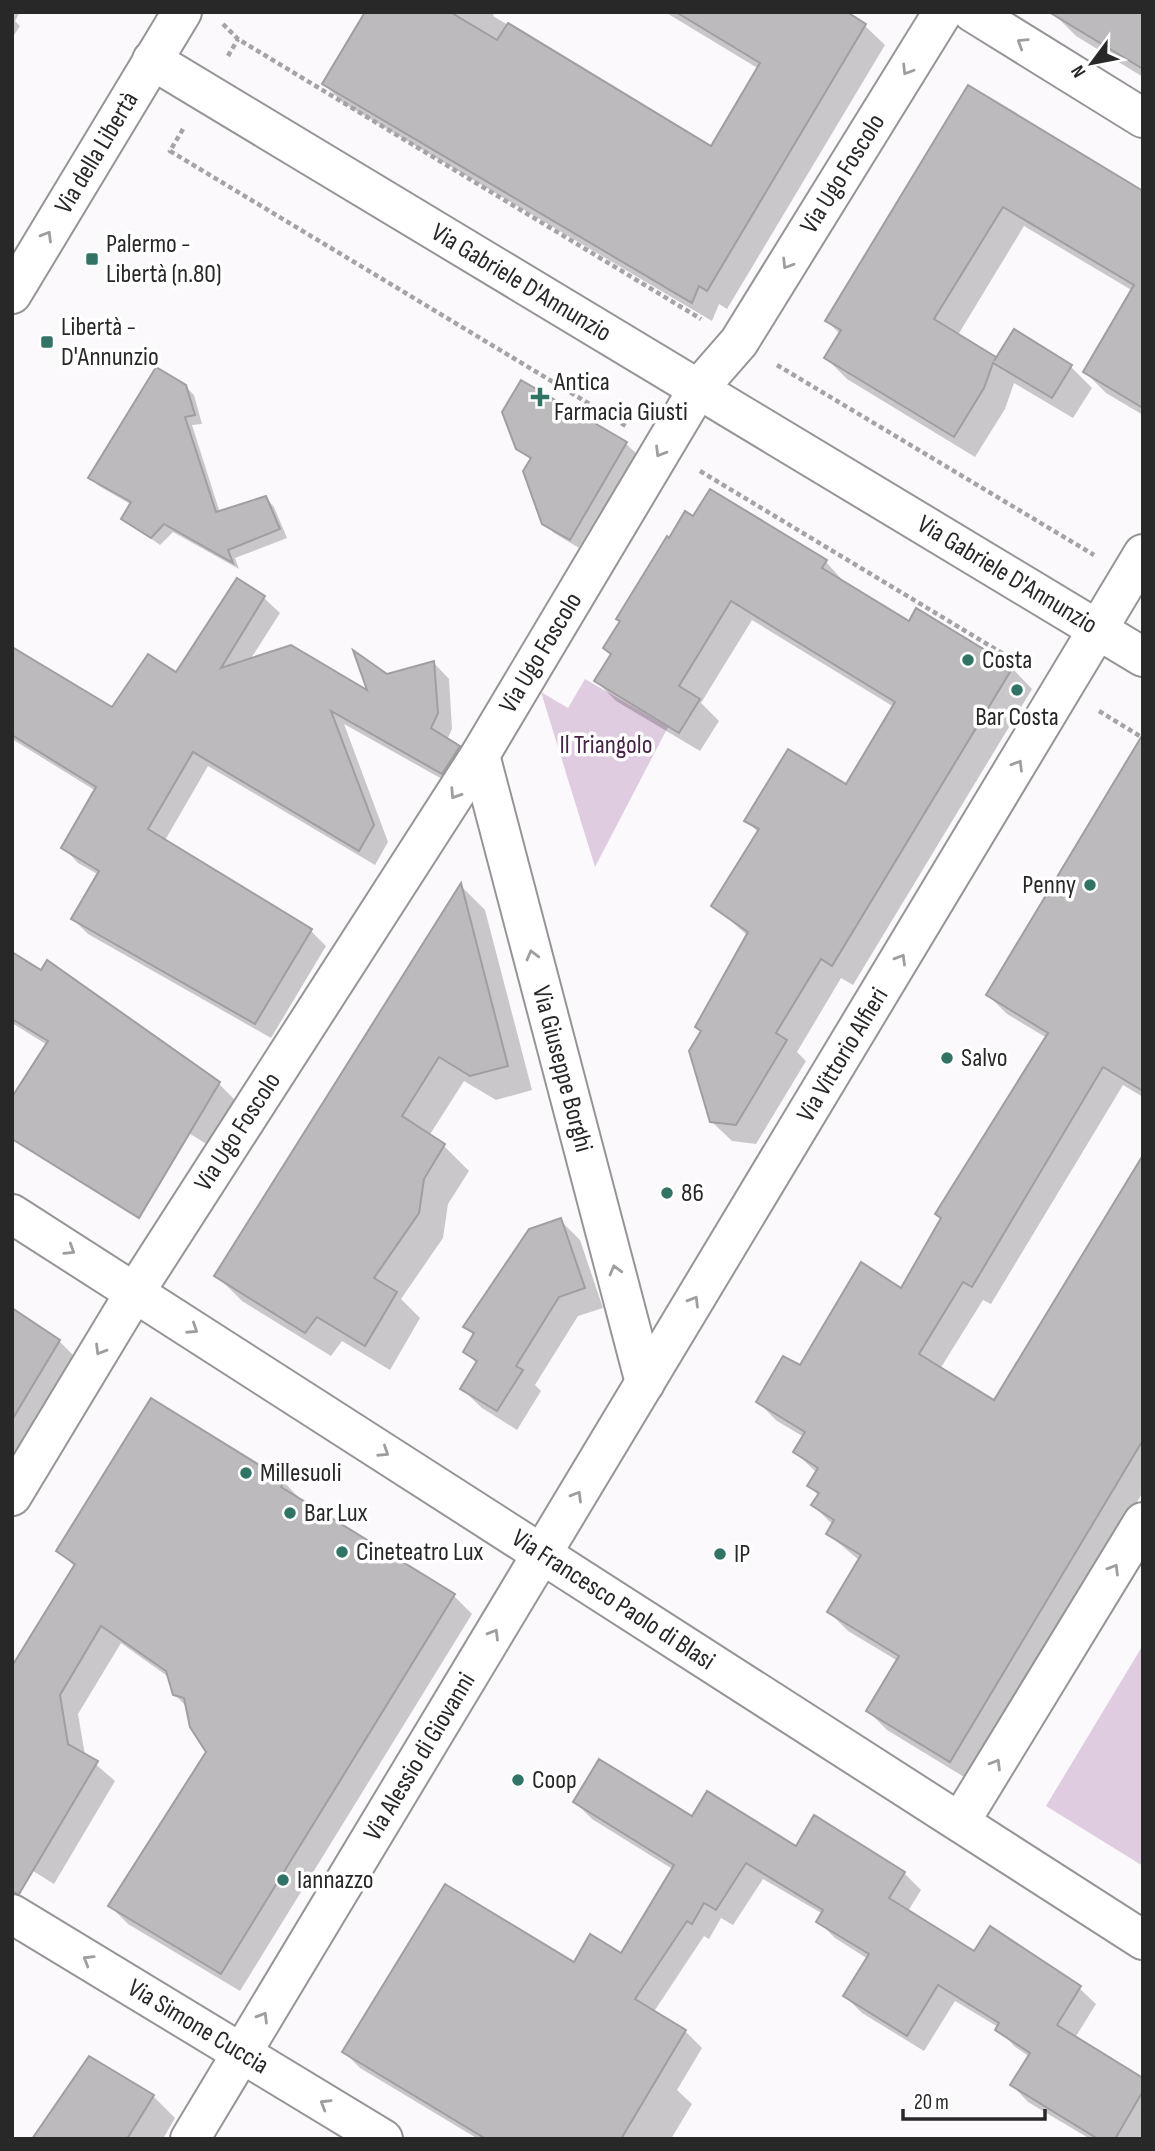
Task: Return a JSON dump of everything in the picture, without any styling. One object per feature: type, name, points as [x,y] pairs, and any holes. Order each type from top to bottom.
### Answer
[{"type":"street","name":"Via della Libertà","points":[[12,295],[181,12]]},
{"type":"street","name":"Via Ugo Foscolo","points":[[12,1496],[135,1292],[480,755],[698,389],[739,342],[943,12]]},
{"type":"street","points":[[972,12],[1143,118]]},
{"type":"street","name":"Via Gabriele D'Annunzio","points":[[152,61],[1143,657]]},
{"type":"street","name":"Via Vittorio Alfieri","points":[[542,1554],[1136,565]]},
{"type":"street","name":"Via Giuseppe Borghi","points":[[480,755],[645,1383]]},
{"type":"street","name":"Via Francesco Paolo di Blasi","points":[[12,1214],[1143,1940]]},
{"type":"street","points":[[960,1822],[1143,1522]]},
{"type":"street","name":"Via Alessio di Giovanni","points":[[190,2139],[542,1554]]},
{"type":"street","name":"Via Simone Cuccia","points":[[12,1914],[383,2139]]},
{"type":"path","points":[[238,39],[739,342],[1136,565]]},
{"type":"green space","name":"Il Triangolo","points":[[585,679],[668,727],[595,867],[541,692],[568,708]]},
{"type":"green space","points":[[1143,1645],[1143,1866],[1046,1806]]},
{"type":"building","points":[[365,12],[450,12],[497,40],[508,23],[711,146],[760,63],[676,12],[847,12],[866,24],[707,291],[699,286],[692,303],[322,84]]},
{"type":"building","points":[[1049,12],[1143,12],[1143,69]]},
{"type":"building","points":[[968,85],[1143,191],[1143,408],[1083,372],[1134,285],[1003,207],[934,319],[996,357],[994,361],[1014,329],[1072,365],[1052,398],[993,363],[984,388],[954,437],[824,358],[841,330],[825,321]]},
{"type":"building","points":[[156,367],[186,385],[195,415],[185,417],[216,512],[266,496],[280,529],[228,550],[233,563],[164,524],[151,538],[121,519],[131,502],[88,478]]},
{"type":"building","points":[[521,380],[627,442],[570,540],[542,524],[523,471],[531,458],[516,449],[502,412]]},
{"type":"building","points":[[710,489],[827,560],[822,568],[909,621],[916,608],[1013,667],[832,966],[821,959],[776,1033],[787,1040],[736,1125],[710,1122],[689,1051],[701,1031],[695,1027],[748,932],[711,906],[759,829],[744,821],[788,749],[846,784],[895,702],[731,601],[679,686],[700,699],[679,733],[594,681],[611,654],[603,648],[620,621],[616,619],[685,511],[693,516]]},
{"type":"building","points":[[237,578],[265,596],[221,668],[291,645],[367,690],[353,650],[387,674],[434,661],[438,713],[431,728],[460,746],[442,774],[331,711],[374,825],[359,851],[193,752],[148,829],[312,929],[255,1024],[71,919],[99,871],[61,848],[96,787],[12,735],[12,647],[112,707],[148,654],[176,672]]},
{"type":"building","points":[[1143,734],[1143,1091],[1103,1067],[972,1287],[963,1282],[919,1354],[994,1400],[1143,1155],[1143,1440],[950,1762],[866,1711],[899,1656],[827,1612],[861,1555],[826,1534],[834,1520],[811,1505],[819,1493],[807,1486],[818,1468],[793,1452],[805,1432],[756,1402],[783,1356],[800,1365],[861,1262],[901,1288],[941,1218],[935,1214],[1048,1033],[986,995]]},
{"type":"building","points":[[461,883],[508,1066],[470,1076],[439,1057],[402,1116],[445,1144],[424,1179],[419,1213],[374,1278],[397,1292],[365,1346],[317,1317],[305,1333],[214,1276]]},
{"type":"building","points":[[12,952],[41,970],[47,960],[220,1082],[139,1218],[12,1139],[12,1097],[48,1041],[12,1019]]},
{"type":"building","points":[[561,1218],[585,1288],[559,1297],[516,1366],[523,1370],[497,1411],[460,1389],[477,1361],[463,1352],[474,1333],[463,1327],[529,1229]]},
{"type":"building","points":[[12,1308],[60,1340],[12,1420]]},
{"type":"building","points":[[151,1398],[285,1481],[281,1487],[455,1594],[221,1974],[108,1906],[206,1752],[190,1727],[184,1698],[173,1695],[166,1671],[101,1626],[60,1695],[68,1744],[98,1761],[19,1894],[12,1892],[12,1666],[75,1564],[56,1551]]},
{"type":"building","points":[[599,1759],[692,1816],[707,1791],[796,1846],[814,1815],[905,1872],[889,1898],[974,1951],[990,1926],[1081,1986],[1057,2025],[1143,2078],[1143,2091],[1115,2139],[1098,2139],[1010,2085],[1030,2053],[995,2030],[999,2023],[938,1985],[907,2036],[843,1996],[869,1954],[816,1922],[823,1910],[746,1863],[716,1910],[704,1903],[692,1924],[687,1921],[635,1999],[686,2030],[621,2139],[486,2139],[342,2052],[445,1884],[574,1962],[590,1934],[621,1953],[674,1865],[573,1802]]},
{"type":"building","points":[[89,2056],[154,2095],[127,2139],[32,2139]]},
{"type":"place","name":"Palermo - Libertà (n.80)","points":[[92,259]]},
{"type":"place","name":"Libertà - D'Annunzio","points":[[47,342]]},
{"type":"place","name":"Antica Farmacia Giusti","points":[[540,397]]},
{"type":"place","name":"Costa","points":[[968,660]]},
{"type":"place","name":"Bar Costa","points":[[1017,690]]},
{"type":"place","name":"Penny","points":[[1090,885]]},
{"type":"place","name":"Salvo","points":[[947,1058]]},
{"type":"place","name":"86","points":[[667,1193]]},
{"type":"place","name":"Millesuoli","points":[[246,1473]]},
{"type":"place","name":"Bar Lux","points":[[290,1513]]},
{"type":"place","name":"Cineteatro Lux","points":[[342,1552]]},
{"type":"place","name":"IP","points":[[720,1554]]},
{"type":"place","name":"Coop","points":[[518,1780]]},
{"type":"place","name":"Iannazzo","points":[[283,1880]]}]
